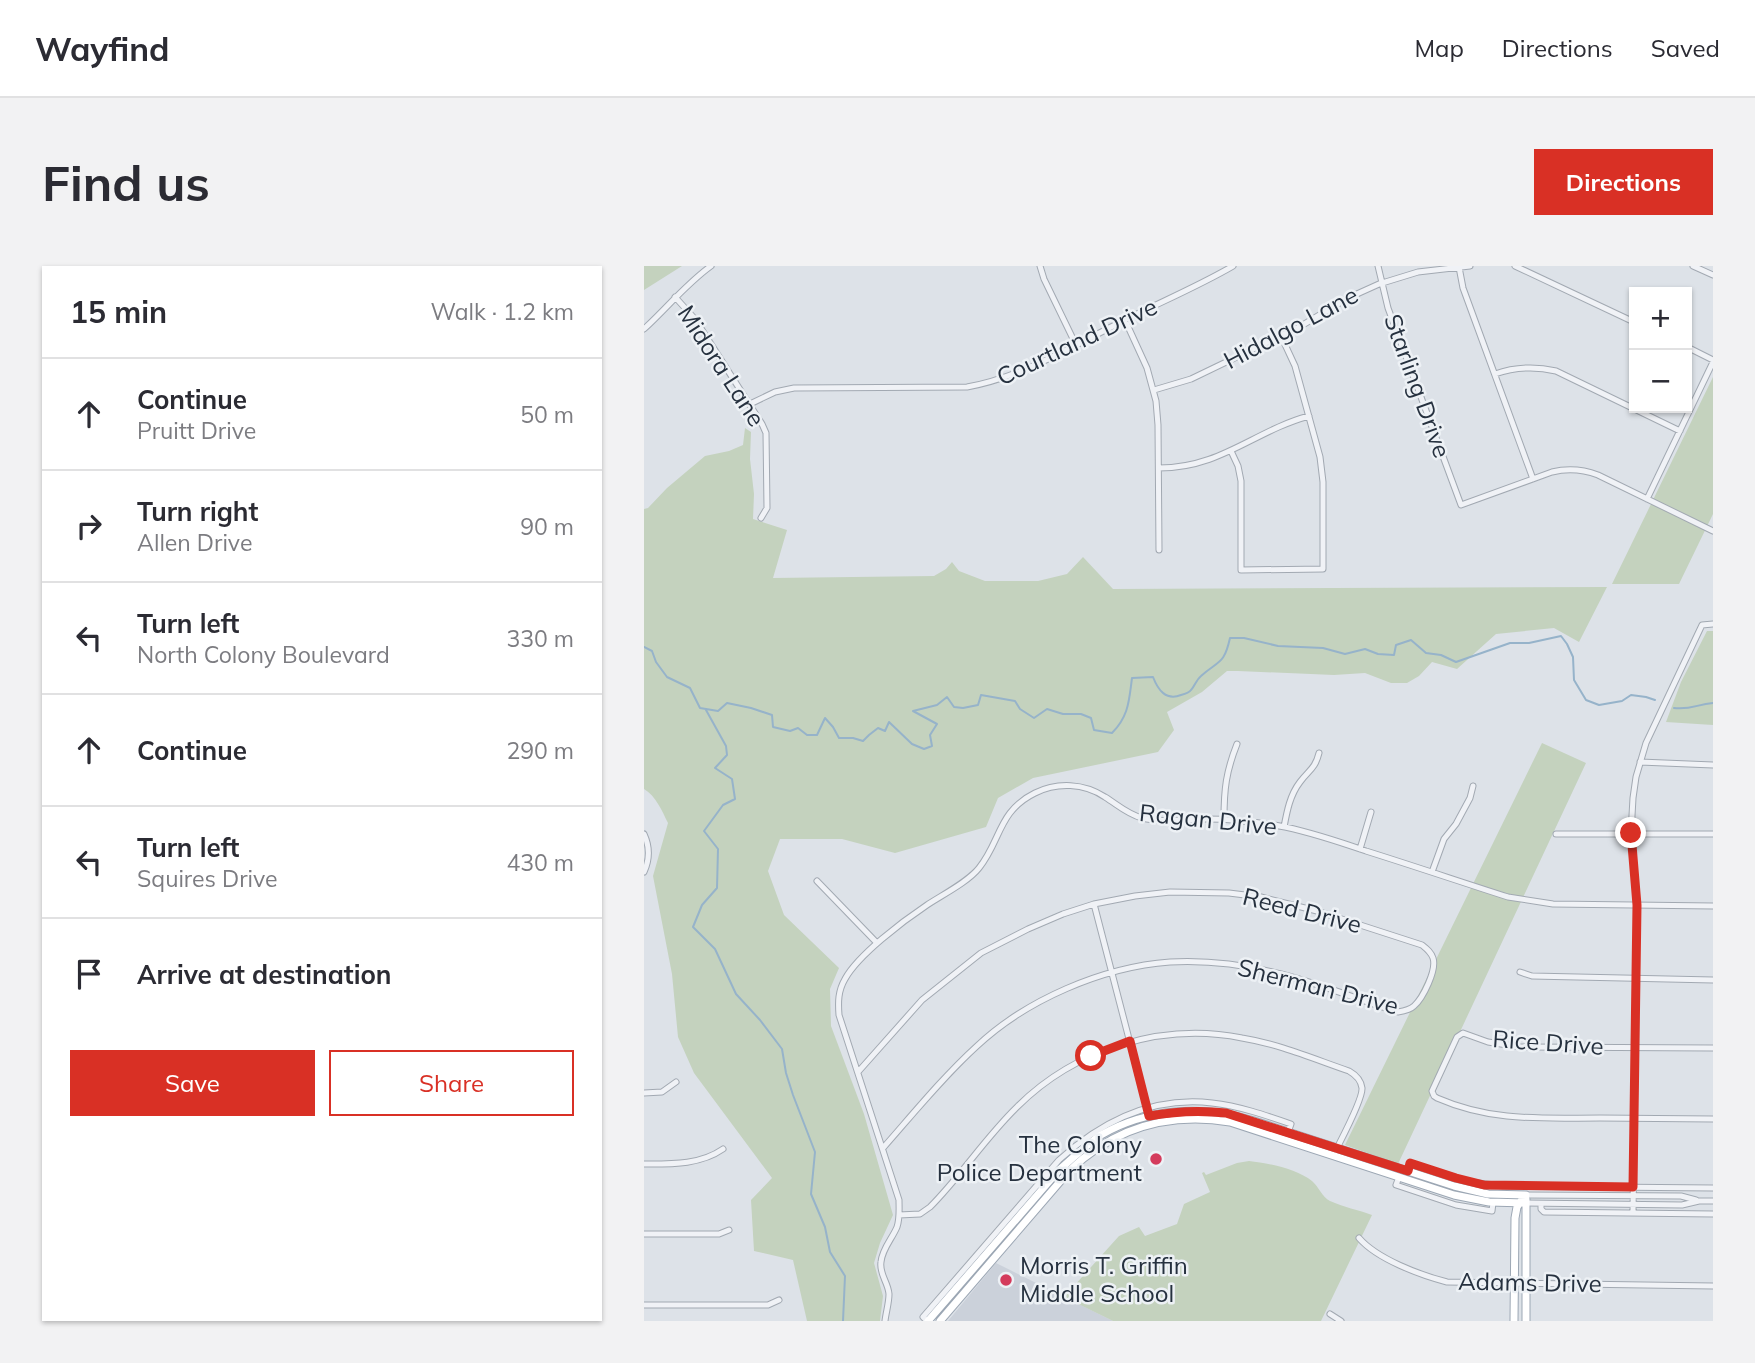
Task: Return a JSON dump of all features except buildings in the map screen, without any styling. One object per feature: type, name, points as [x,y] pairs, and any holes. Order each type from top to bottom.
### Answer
[{"type":"main road","points":[[928,1321],[1059,1170],[1079,1151],[1102,1135],[1149,1116],[1199,1110],[1226,1113],[1288,1132],[1399,1177],[1454,1195],[1493,1203],[1524,1201]]},
{"type":"main road","points":[[940,1321],[1077,1164],[1102,1144],[1149,1116],[1173,1121],[1201,1119],[1230,1122],[1476,1192],[1524,1201]]},
{"type":"main road","points":[[1514,1321],[1515,1218],[1524,1201]]},
{"type":"main road","points":[[1524,1201],[1526,1321]]},
{"type":"main road","points":[[1502,1203],[1515,1218]]},
{"type":"street","points":[[644,329],[675,297],[712,266]]},
{"type":"street","points":[[1040,266],[1076,345]]},
{"type":"street","name":"Courtland Drive","points":[[750,404],[775,392],[794,388],[967,387],[989,383],[1029,368],[1233,266]]},
{"type":"street","name":"Starling Drive","points":[[1378,266],[1389,310],[1461,505],[1533,479]]},
{"type":"street","name":"Hidalgo Lane","points":[[1154,390],[1189,380],[1281,336],[1381,283],[1418,272],[1470,266]]},
{"type":"street","points":[[1516,266],[1629,320]]},
{"type":"street","points":[[1693,266],[1713,275]]},
{"type":"street","points":[[1459,267],[1463,288],[1533,479],[1558,470],[1581,470],[1713,531]]},
{"type":"street","name":"Midora Lane","points":[[675,297],[695,319],[762,424],[767,439],[767,508],[761,517]]},
{"type":"street","points":[[1125,320],[1145,362],[1154,390],[1158,421],[1159,550]]},
{"type":"street","points":[[1231,451],[1241,481],[1241,570],[1323,569],[1322,472],[1318,447],[1294,363],[1281,336]]},
{"type":"street","points":[[1647,499],[1713,361],[1692,350]]},
{"type":"street","points":[[1495,374],[1524,368],[1556,371],[1680,430]]},
{"type":"street","points":[[1159,468],[1198,464],[1309,416]]},
{"type":"street","points":[[1633,1213],[1637,905],[1631,833],[1633,798],[1646,743],[1702,625],[1713,624]]},
{"type":"street","points":[[1224,819],[1224,794],[1229,766],[1237,744]]},
{"type":"street","points":[[1284,827],[1293,793],[1316,764],[1319,753]]},
{"type":"street","points":[[1640,762],[1713,765]]},
{"type":"street","name":"Ragan Drive","points":[[899,1215],[896,1187],[839,1015],[838,998],[850,970],[877,943],[915,913],[976,872],[989,853],[1006,817],[1023,801],[1038,792],[1073,785],[1093,790],[1127,812],[1156,820],[1224,819],[1284,827],[1531,902],[1713,906]]},
{"type":"street","points":[[1432,872],[1444,839],[1461,816],[1473,786]]},
{"type":"street","points":[[1360,849],[1371,812]]},
{"type":"street","points":[[644,834],[649,855],[644,872]]},
{"type":"street","points":[[1556,834],[1713,834]]},
{"type":"street","points":[[817,881],[877,943]]},
{"type":"street","name":"Reed Drive","points":[[858,1072],[922,1000],[981,953],[1063,914],[1094,904],[1135,896],[1201,892],[1290,903],[1422,945],[1429,951],[1435,966],[1427,985]]},
{"type":"street","points":[[1094,904],[1149,1116]]},
{"type":"street","name":"Sherman Drive","points":[[883,1148],[959,1064],[1001,1026],[1051,996],[1112,973],[1170,962],[1240,966],[1282,974],[1398,1012],[1413,1007],[1427,985]]},
{"type":"street","points":[[1520,972],[1532,976],[1713,980]]},
{"type":"street","name":"Rice Drive","points":[[1634,1118],[1519,1118],[1484,1114],[1437,1098],[1432,1091],[1457,1037],[1464,1033],[1488,1042],[1520,1046],[1713,1048]]},
{"type":"street","points":[[885,1321],[889,1294],[881,1274],[881,1262],[899,1215],[920,1214],[930,1207],[1016,1108],[1058,1073],[1091,1056],[1130,1041],[1174,1034],[1243,1038],[1349,1071],[1359,1079],[1362,1091],[1335,1152]]},
{"type":"street","points":[[644,1093],[662,1092],[676,1082]]},
{"type":"street","points":[[1634,1118],[1713,1119]]},
{"type":"street","points":[[644,1164],[691,1162],[723,1149]]},
{"type":"street","points":[[1408,1171],[1410,1163],[1484,1185],[1713,1188]]},
{"type":"street","points":[[1524,1201],[1633,1195],[1681,1196],[1699,1201]]},
{"type":"street","points":[[1524,1201],[1633,1205],[1682,1205],[1713,1201]]},
{"type":"street","points":[[1541,1203],[1544,1212],[1713,1214]]},
{"type":"street","points":[[644,1234],[719,1234],[729,1230]]},
{"type":"street","name":"Adams Drive","points":[[1359,1238],[1368,1248],[1424,1276],[1447,1282],[1713,1286]]},
{"type":"street","points":[[644,1305],[768,1306],[779,1300]]},
{"type":"street","points":[[1330,1314],[1341,1321]]},
{"type":"shaded area","name":"Morris T. Griffin Middle School","points":[[996,1263],[1113,1321],[948,1321]]},
{"type":"green space","points":[[644,266],[682,266],[644,290]]},
{"type":"green space","points":[[1713,377],[1713,514],[1679,584],[1612,584]]},
{"type":"green space","points":[[745,428],[751,432],[753,519],[787,530],[773,578],[934,576],[952,562],[959,571],[985,581],[1038,581],[1067,574],[1083,557],[1113,589],[1607,587],[1579,642],[1554,628],[1496,634],[1457,669],[1432,662],[1419,676],[1407,683],[1391,683],[1365,673],[1334,675],[1227,671],[1202,692],[1167,712],[1174,730],[1158,752],[1033,778],[998,798],[986,827],[895,853],[842,839],[780,839],[768,871],[784,915],[839,968],[830,989],[831,1026],[864,1114],[893,1215],[874,1263],[883,1296],[880,1321],[807,1321],[793,1260],[754,1251],[751,1200],[772,1178],[694,1073],[678,1037],[672,974],[653,876],[668,823],[655,800],[644,789],[644,509],[705,456],[743,445]]},
{"type":"green space","points":[[1707,631],[1713,631],[1713,725],[1666,722],[1681,682]]},
{"type":"green space","points":[[1542,743],[1586,763],[1398,1164],[1345,1145]]},
{"type":"green space","points":[[1249,1161],[1298,1173],[1312,1181],[1330,1201],[1372,1215],[1321,1321],[1113,1321],[1064,1297],[1119,1236],[1139,1227],[1145,1236],[1177,1224],[1184,1204],[1210,1192],[1202,1173],[1206,1175]]},
{"type":"waterway","points":[[644,647],[652,651],[667,677],[690,688],[700,708],[718,711],[727,703],[751,708],[772,715],[773,727],[790,731],[798,728],[807,735],[817,735],[825,718],[839,738],[863,741],[878,728],[885,731],[889,722],[912,744],[924,749],[932,746],[930,735],[937,724],[913,711],[937,705],[947,697],[954,707],[963,708],[978,705],[981,695],[1015,701],[1020,709],[1034,718],[1047,709],[1063,714],[1081,714],[1091,718],[1094,730],[1112,733],[1125,714],[1132,678],[1153,677],[1160,690],[1171,697],[1187,693],[1199,678],[1223,658],[1230,638],[1244,638],[1278,646],[1323,648],[1345,654],[1365,649],[1378,654],[1394,655],[1396,645],[1411,640],[1426,653],[1441,655],[1456,662],[1510,643],[1529,643],[1561,636],[1573,657],[1574,680],[1586,700],[1599,705],[1622,701],[1631,695],[1655,700]]},
{"type":"waterway","points":[[1674,708],[1713,703]]},
{"type":"waterway","points":[[706,710],[726,746],[727,755],[715,768],[732,779],[735,799],[723,805],[704,831],[718,849],[717,888],[702,905],[693,927],[715,949],[736,994],[782,1049],[793,1095],[815,1152],[811,1194],[825,1227],[830,1252],[845,1276],[843,1321]]},
{"type":"place","name":"The Colony Police Department","points":[[1156,1159]]},
{"type":"place","name":"Morris T. Griffin Middle School","points":[[1006,1280]]},
{"type":"route","points":[[1091,1056],[1130,1041],[1149,1116],[1199,1110],[1226,1113],[1408,1171],[1410,1163],[1484,1185],[1633,1187],[1637,905],[1631,833]]}]
